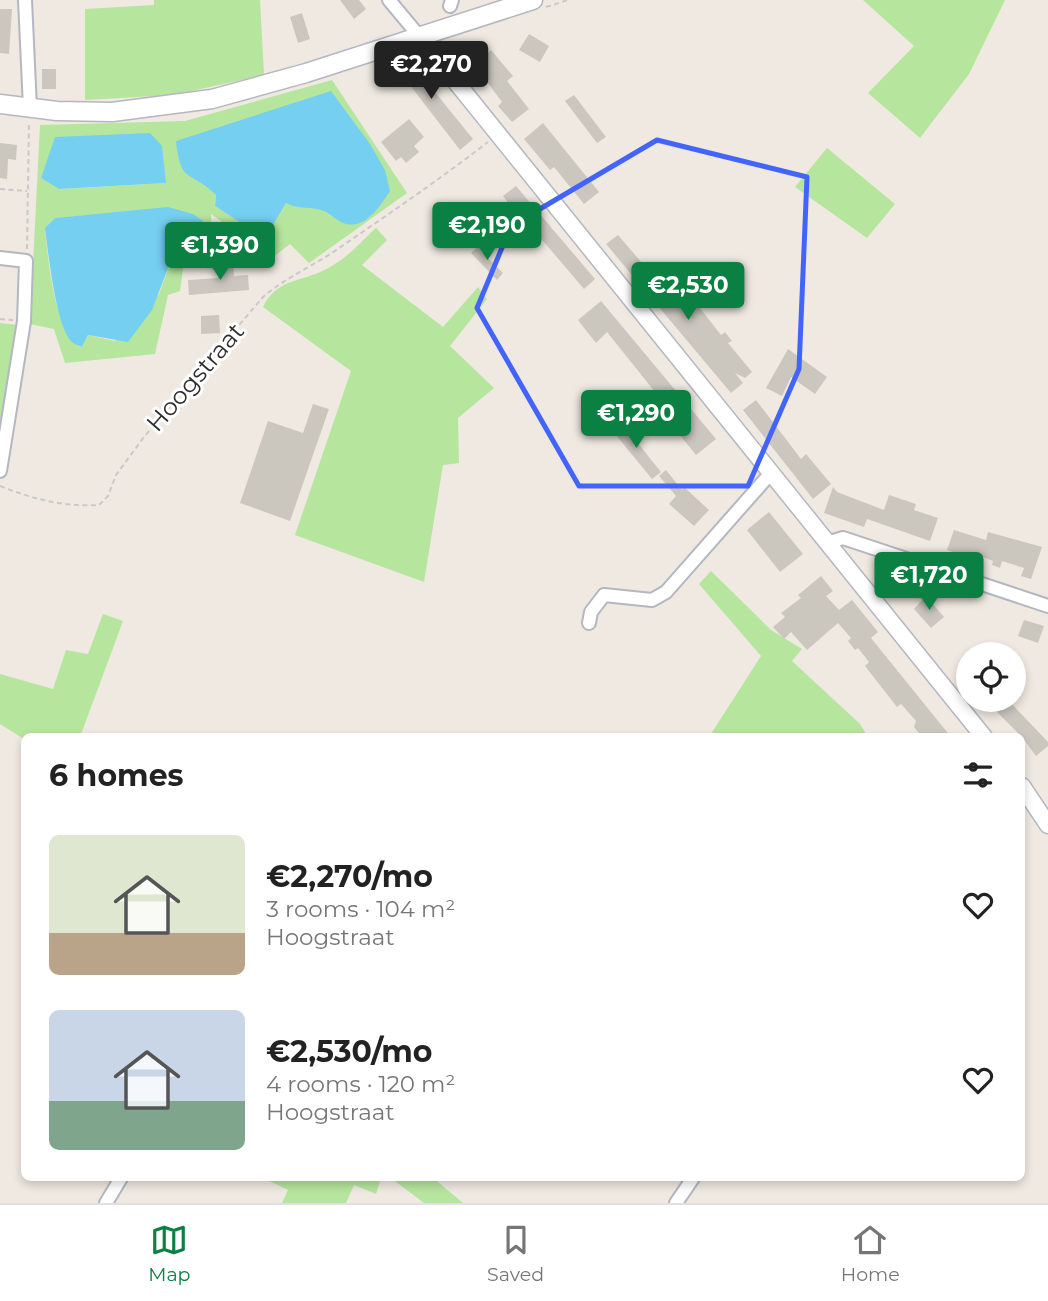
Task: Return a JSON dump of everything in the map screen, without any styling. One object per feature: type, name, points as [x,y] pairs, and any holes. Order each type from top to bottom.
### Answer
[{"type":"main road","points":[[0,104],[112,112],[190,103],[242,92],[533,0]]},
{"type":"street","points":[[25,0],[30,108]]},
{"type":"street","points":[[389,0],[981,733]]},
{"type":"street","points":[[0,258],[26,261],[24,321],[0,471]]},
{"type":"street","points":[[589,623],[592,611],[604,595],[652,600],[666,592],[770,474]]},
{"type":"street","points":[[827,542],[843,538],[1048,606]]},
{"type":"street","points":[[1025,790],[1048,825]]},
{"type":"street","points":[[106,1203],[119,1181]]},
{"type":"street","points":[[676,1203],[692,1181]]},
{"type":"path","points":[[26,261],[30,108]]},
{"type":"path","name":"Hoogstraat","points":[[0,486],[34,499],[74,506],[99,505],[108,496],[116,475],[144,437],[263,297],[283,279],[311,267],[340,248],[497,135]]},
{"type":"path","points":[[0,189],[29,191]]},
{"type":"highlighted area","points":[[657,140],[807,177],[799,369],[748,486],[579,486],[477,308],[511,226]]},
{"type":"green space","points":[[154,0],[260,0],[264,75],[174,95],[85,100],[85,9],[154,5]]},
{"type":"green space","points":[[863,0],[1005,0],[969,74],[920,138],[868,93],[914,46]]},
{"type":"green space","points":[[332,80],[407,193],[309,263],[290,244],[272,258],[211,214],[212,257],[184,260],[180,291],[168,295],[155,354],[65,363],[54,329],[30,324],[40,125],[185,121]],"holes":[[[204,135],[323,210],[286,203],[272,227],[255,231],[215,206],[216,195],[203,182],[176,141]],[[56,137],[166,183],[60,189],[41,178]],[[89,215],[183,249],[172,258],[159,294],[115,341],[88,335],[82,347],[72,339],[59,312],[45,229],[55,218]]]},
{"type":"green space","points":[[827,148],[895,204],[867,238],[795,187]]},
{"type":"green space","points":[[376,228],[387,240],[362,265],[443,327],[478,287],[487,299],[450,346],[494,388],[458,418],[459,463],[443,465],[424,582],[295,535],[351,371],[263,307],[276,290],[336,263]]},
{"type":"green space","points":[[0,323],[18,325],[0,445]]},
{"type":"green space","points":[[711,571],[771,630],[802,649],[792,661],[860,724],[866,733],[712,733],[761,656],[699,584]]},
{"type":"green space","points":[[103,614],[123,621],[81,733],[21,733],[21,737],[0,724],[0,674],[53,689],[66,650],[88,654]]},
{"type":"green space","points":[[269,1181],[380,1181],[376,1194],[354,1185],[346,1203],[282,1203],[288,1190]]},
{"type":"green space","points":[[395,1181],[437,1181],[463,1203],[424,1203]]},
{"type":"water","points":[[331,91],[370,144],[385,170],[390,191],[377,210],[365,220],[351,225],[324,211],[286,203],[272,227],[255,232],[215,206],[216,195],[184,171],[176,141]]},
{"type":"water","points":[[150,133],[162,146],[166,183],[59,189],[41,178],[55,137]]},
{"type":"water","points":[[168,207],[193,214],[203,221],[202,246],[193,250],[183,249],[172,258],[152,310],[128,342],[88,335],[82,347],[73,343],[66,334],[57,306],[45,228],[55,218]]},
{"type":"building","points":[[340,0],[359,0],[366,9],[354,19]]},
{"type":"building","points":[[0,9],[12,9],[9,54],[0,53]]},
{"type":"building","points":[[302,13],[310,39],[298,43],[290,17]]},
{"type":"building","points":[[529,34],[549,46],[540,62],[519,50]]},
{"type":"building","points":[[491,50],[513,76],[507,81],[529,109],[512,122],[498,106],[502,102],[474,64]]},
{"type":"building","points":[[411,54],[422,66],[417,70],[473,139],[460,150],[406,80],[401,85],[390,73]]},
{"type":"building","points":[[42,69],[56,69],[56,89],[42,89]]},
{"type":"building","points":[[574,95],[606,137],[597,143],[565,101]]},
{"type":"building","points":[[409,119],[424,137],[414,146],[419,152],[406,163],[401,157],[396,161],[381,142]]},
{"type":"building","points":[[543,123],[599,192],[584,204],[554,167],[550,170],[524,139]]},
{"type":"building","points":[[0,143],[17,145],[16,160],[8,159],[7,179],[0,178]]},
{"type":"building","points":[[516,186],[595,279],[584,289],[532,228],[519,239],[512,229],[522,221],[503,196]]},
{"type":"building","points":[[618,235],[684,312],[696,303],[721,335],[725,332],[732,341],[728,343],[752,372],[745,378],[735,373],[743,383],[731,393],[606,244]]},
{"type":"building","points":[[480,245],[486,252],[484,254],[503,273],[497,280],[471,253]]},
{"type":"building","points":[[233,263],[234,276],[248,275],[249,290],[189,295],[188,280],[218,278],[217,265]]},
{"type":"building","points":[[601,301],[716,439],[696,455],[653,402],[659,397],[607,332],[596,343],[578,320]]},
{"type":"building","points":[[219,315],[220,333],[201,334],[201,316]]},
{"type":"building","points":[[788,349],[827,377],[815,394],[791,377],[782,396],[766,388]]},
{"type":"building","points":[[756,400],[801,459],[806,454],[831,484],[813,499],[743,410]]},
{"type":"building","points":[[313,404],[329,409],[290,521],[240,503],[268,421],[303,433]]},
{"type":"building","points":[[621,422],[661,472],[652,479],[611,429]]},
{"type":"building","points":[[666,470],[682,490],[684,487],[709,510],[694,526],[669,504],[676,496],[659,476]]},
{"type":"building","points":[[833,487],[837,492],[884,510],[889,495],[916,504],[914,510],[938,518],[930,541],[867,519],[864,527],[824,513]]},
{"type":"building","points":[[769,512],[803,554],[780,572],[747,530]]},
{"type":"building","points":[[954,530],[986,540],[988,532],[1042,547],[1031,579],[1021,576],[1024,568],[1002,561],[1000,568],[992,565],[993,561],[973,553],[971,558],[947,550]]},
{"type":"building","points":[[884,561],[893,564],[907,576],[910,572],[922,576],[904,595],[879,571]]},
{"type":"building","points":[[821,576],[833,591],[826,596],[839,610],[852,600],[878,632],[871,638],[948,733],[919,733],[914,727],[916,721],[901,704],[897,707],[865,666],[869,662],[858,648],[855,650],[848,641],[851,638],[838,623],[807,650],[791,632],[784,639],[773,627],[785,617],[781,613],[801,598],[798,595]]},
{"type":"building","points":[[926,596],[944,617],[931,628],[914,609]]},
{"type":"building","points":[[1024,620],[1044,626],[1038,643],[1018,636]]},
{"type":"building","points":[[997,712],[1019,712],[1048,742],[1048,746],[1036,756],[1025,741],[1025,733],[1018,733]]}]
